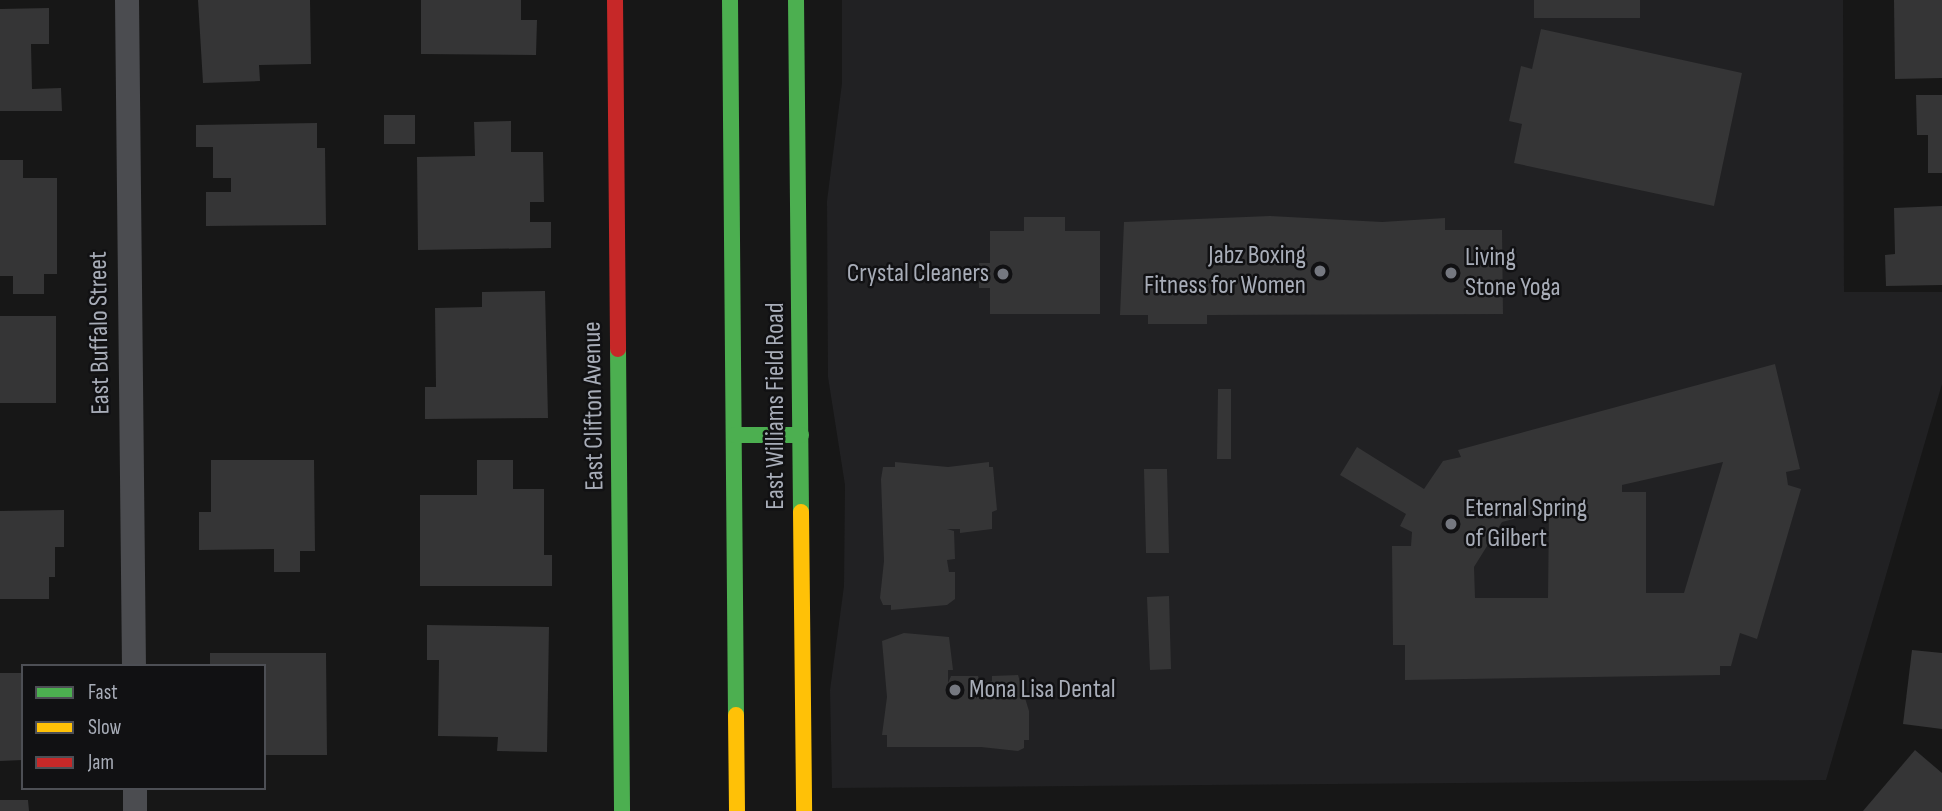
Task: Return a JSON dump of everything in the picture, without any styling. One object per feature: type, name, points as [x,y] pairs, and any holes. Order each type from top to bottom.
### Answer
[{"type":"main road","name":"East Clifton Avenue","points":[[615,0],[622,811]]},
{"type":"main road","name":"East Williams Field Road","points":[[730,0],[737,811]]},
{"type":"main road","name":"East Williams Field Road","points":[[796,0],[804,811]]},
{"type":"main road","points":[[735,435],[802,435]]},
{"type":"main road","points":[[737,766],[750,811]]},
{"type":"street","name":"East Buffalo Street","points":[[127,0],[134,664]]},
{"type":"street","points":[[135,790],[135,811]]},
{"type":"shaded area","points":[[842,0],[1843,0],[1844,292],[1942,292],[1942,384],[1826,780],[832,788],[830,690],[844,586],[845,485],[828,377],[827,201],[842,83]]},
{"type":"building","points":[[198,0],[310,0],[311,64],[259,65],[260,81],[203,83]]},
{"type":"building","points":[[421,0],[521,0],[521,20],[537,20],[536,55],[421,54]]},
{"type":"building","points":[[1534,0],[1640,0],[1640,18],[1534,18]]},
{"type":"building","points":[[1894,0],[1942,0],[1942,78],[1895,79]]},
{"type":"building","points":[[49,8],[49,44],[31,44],[32,89],[61,88],[62,111],[0,111],[0,9]]},
{"type":"building","points":[[1541,29],[1742,73],[1714,206],[1514,163],[1522,124],[1509,121],[1521,66],[1532,69]]},
{"type":"building","points":[[1916,95],[1942,95],[1942,173],[1928,173],[1928,135],[1917,135]]},
{"type":"building","points":[[384,115],[415,115],[415,144],[384,144]]},
{"type":"building","points":[[511,121],[511,152],[543,152],[544,202],[530,202],[530,222],[551,222],[551,248],[418,250],[417,157],[475,156],[474,122]]},
{"type":"building","points":[[317,123],[317,148],[325,148],[326,225],[206,226],[206,192],[231,192],[231,178],[213,178],[213,147],[196,147],[196,125]]},
{"type":"building","points":[[0,160],[23,160],[23,178],[57,178],[57,274],[44,274],[44,294],[13,294],[13,276],[0,276]]},
{"type":"building","points":[[1942,206],[1942,285],[1886,286],[1885,255],[1895,254],[1894,208]]},
{"type":"building","points":[[1270,216],[1382,222],[1445,218],[1445,230],[1502,230],[1503,314],[1207,315],[1207,324],[1148,324],[1148,315],[1120,315],[1124,222]]},
{"type":"building","points":[[1024,217],[1065,217],[1065,231],[1100,231],[1100,314],[990,314],[990,288],[979,288],[979,263],[990,263],[990,231],[1024,231]]},
{"type":"building","points":[[545,291],[548,418],[425,419],[425,387],[436,387],[435,308],[482,307],[482,292]]},
{"type":"building","points":[[0,316],[56,316],[56,403],[0,403]]},
{"type":"building","name":"Eternal Spring of Gilbert","points":[[1775,364],[1800,469],[1786,472],[1788,485],[1801,489],[1757,639],[1740,633],[1731,666],[1720,666],[1720,675],[1405,680],[1405,645],[1393,645],[1392,546],[1411,546],[1412,532],[1400,526],[1406,514],[1340,475],[1357,447],[1424,489],[1443,461],[1461,457],[1458,450]],"holes":[[[1723,462],[1684,593],[1646,593],[1646,492],[1622,492],[1622,485]],[[1549,510],[1548,598],[1475,598],[1474,567],[1502,522]]]},
{"type":"building","points":[[1218,389],[1231,389],[1231,459],[1217,459]]},
{"type":"building","points":[[211,460],[314,460],[315,551],[300,551],[300,572],[274,572],[274,549],[199,550],[199,512],[211,512]]},
{"type":"building","points":[[477,460],[513,460],[513,489],[544,489],[544,555],[552,555],[552,586],[420,586],[420,495],[477,495]]},
{"type":"building","points":[[895,462],[948,467],[989,462],[989,467],[993,467],[997,510],[992,512],[992,529],[960,533],[960,529],[947,529],[954,531],[955,559],[947,560],[949,572],[955,572],[955,599],[947,605],[891,610],[891,605],[883,605],[880,598],[884,561],[881,479],[883,467],[895,467]]},
{"type":"building","points":[[1144,469],[1167,469],[1169,553],[1146,553]]},
{"type":"building","points":[[64,510],[64,547],[55,547],[55,577],[49,577],[49,599],[0,599],[0,511]]},
{"type":"building","points":[[1169,596],[1171,669],[1150,670],[1147,597]]},
{"type":"building","points":[[427,625],[549,627],[547,752],[497,751],[498,737],[438,736],[439,660],[427,660]]},
{"type":"building","name":"Mona Lisa Dental","points":[[904,633],[949,637],[953,670],[948,670],[948,683],[951,676],[978,676],[980,683],[992,681],[992,676],[1018,675],[1029,711],[1029,740],[1024,740],[1024,748],[1018,751],[981,747],[887,747],[887,735],[882,735],[887,697],[882,641]]},
{"type":"building","points":[[1912,650],[1942,653],[1942,729],[1903,724]]},
{"type":"building","points":[[210,653],[326,653],[327,755],[266,755],[266,664],[210,664]]},
{"type":"building","points":[[0,673],[21,673],[21,760],[0,761]]},
{"type":"building","points":[[1915,750],[1942,773],[1942,811],[1863,811]]},
{"type":"building","points":[[0,800],[28,800],[29,811],[0,811]]},
{"type":"traffic: fast","points":[[730,0],[736,715]]},
{"type":"traffic: fast","points":[[796,0],[801,512]]},
{"type":"traffic: fast","points":[[618,349],[622,811]]},
{"type":"traffic: fast","points":[[735,435],[801,435]]},
{"type":"traffic: slow","points":[[801,512],[804,811]]},
{"type":"traffic: slow","points":[[736,715],[737,811]]},
{"type":"traffic: jam","points":[[615,0],[618,349]]},
{"type":"place","name":"Jabz Boxing Fitness for Women","points":[[1320,271]]},
{"type":"place","name":"Living Stone Yoga","points":[[1451,273]]},
{"type":"place","name":"Crystal Cleaners","points":[[1003,274]]},
{"type":"place","name":"Eternal Spring of Gilbert","points":[[1451,524]]},
{"type":"place","name":"Mona Lisa Dental","points":[[955,690]]}]
